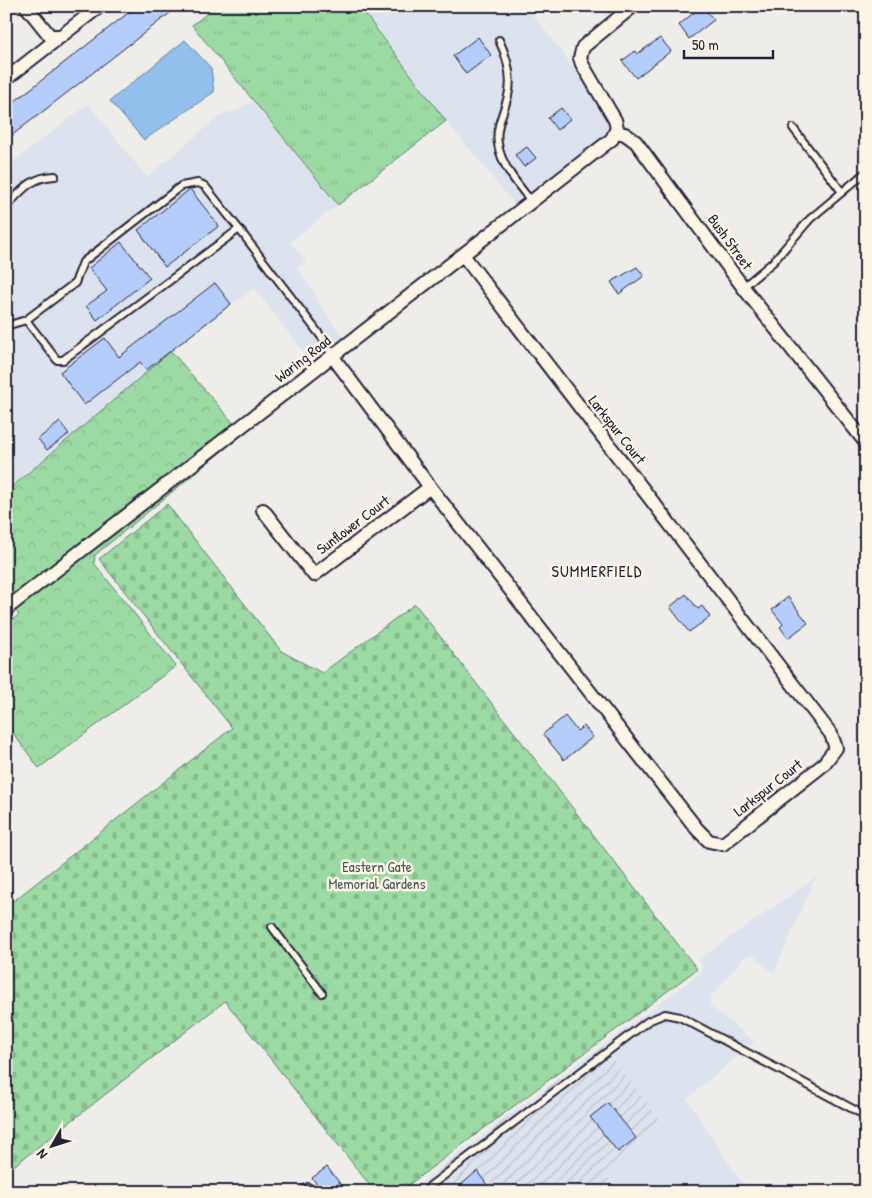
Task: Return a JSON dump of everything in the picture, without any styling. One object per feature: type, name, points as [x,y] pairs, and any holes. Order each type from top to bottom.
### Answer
[{"type":"street","points":[[26,6],[50,36],[61,36]]},
{"type":"street","points":[[6,79],[100,6]]},
{"type":"street","points":[[616,132],[615,120],[580,58],[583,47],[633,6]]},
{"type":"street","name":"Waring Road","points":[[7,608],[612,139],[616,132]]},
{"type":"street","name":"Bush Street","points":[[616,132],[625,134],[636,142],[743,287],[866,443]]},
{"type":"street","name":"Larkspur Court","points":[[333,357],[430,487],[709,841],[723,844],[823,765],[836,748],[831,734],[463,255]]},
{"type":"street","name":"Sunflower Court","points":[[263,510],[314,575],[430,487]]},
{"type":"lane","points":[[499,40],[507,57],[510,88],[497,133],[498,145],[515,180],[531,200]]},
{"type":"lane","points":[[793,128],[842,192]]},
{"type":"lane","points":[[743,287],[773,262],[810,219],[866,172]]},
{"type":"lane","points":[[6,207],[25,187],[40,177],[55,176]]},
{"type":"lane","points":[[6,326],[26,320],[75,282],[83,262],[181,186],[198,183],[205,186],[239,229],[323,339],[333,357]]},
{"type":"lane","points":[[26,320],[56,360],[64,360],[239,229]]},
{"type":"lane","points":[[272,927],[322,993]]},
{"type":"lane","points":[[426,1192],[430,1186],[648,1021],[665,1014],[680,1017],[866,1116]]},
{"type":"lane","points":[[302,1192],[308,1187],[312,1192]]},
{"type":"shaded area","points":[[359,6],[526,6],[583,79],[609,123],[610,128],[607,135],[515,205],[446,121]]},
{"type":"shaded area","points":[[252,101],[338,205],[290,242],[306,261],[297,268],[315,293],[319,304],[345,339],[313,364],[254,288],[171,351],[6,492],[6,167],[88,104],[147,177],[222,114],[236,111]]},
{"type":"shaded area","points":[[816,877],[774,973],[753,955],[745,956],[710,998],[710,1005],[754,1042],[687,1099],[748,1192],[609,1192],[608,1169],[663,1122],[602,1046],[700,973],[702,965],[698,960]]},
{"type":"shaded area","points":[[602,1046],[663,1122],[608,1169],[609,1192],[408,1192]]},
{"type":"green space","points":[[217,6],[359,6],[446,121],[338,205],[192,25]]},
{"type":"green space","points":[[171,351],[235,425],[9,600],[6,595],[6,492]]},
{"type":"green space","points":[[243,434],[95,555],[94,563],[176,666],[39,768],[6,724],[6,625],[19,615],[15,610]]},
{"type":"green space","name":"Eastern Gate Memorial Gardens","points":[[167,504],[281,651],[322,673],[415,604],[697,969],[399,1192],[375,1192],[225,1001],[6,1172],[6,907],[232,728],[99,559]]},
{"type":"water","points":[[185,40],[211,68],[214,92],[144,140],[110,101]]},
{"type":"building","points":[[137,6],[179,6],[6,140],[6,108]]},
{"type":"building","points":[[702,6],[714,20],[689,39],[679,25]]},
{"type":"building","points":[[478,37],[491,55],[466,74],[453,56]]},
{"type":"building","points":[[660,38],[671,51],[636,78],[622,61],[635,51],[637,54]]},
{"type":"building","points":[[561,108],[570,119],[557,130],[548,118]]},
{"type":"building","points":[[527,147],[536,158],[524,167],[515,155]]},
{"type":"building","points":[[190,189],[219,226],[165,267],[138,230]]},
{"type":"building","points":[[121,242],[150,278],[97,320],[86,306],[107,291],[89,268]]},
{"type":"building","points":[[637,267],[644,276],[619,294],[611,282]]},
{"type":"building","points":[[215,283],[231,304],[146,370],[140,362],[84,405],[60,372],[105,338],[119,357]]},
{"type":"building","points":[[60,422],[69,434],[47,450],[38,439]]},
{"type":"building","points":[[686,594],[698,609],[702,606],[710,617],[689,632],[670,607]]},
{"type":"building","points":[[788,597],[808,623],[788,638],[780,627],[783,624],[772,610]]},
{"type":"building","points":[[565,716],[577,731],[584,726],[593,737],[564,760],[543,734]]},
{"type":"building","points":[[608,1103],[636,1138],[618,1152],[590,1117]]},
{"type":"building","points":[[327,1167],[347,1192],[323,1192],[312,1178]]},
{"type":"building","points":[[477,1171],[492,1192],[453,1192]]},
{"type":"district","name":"SUMMERFIELD","points":[[597,571]]}]
